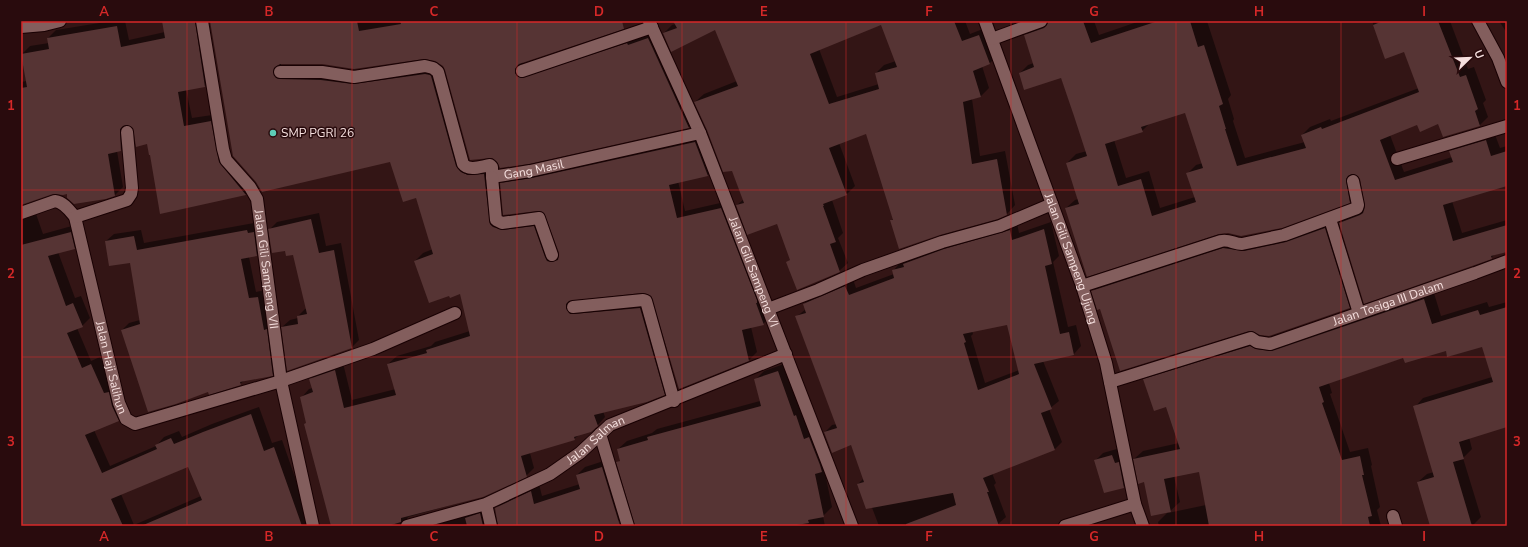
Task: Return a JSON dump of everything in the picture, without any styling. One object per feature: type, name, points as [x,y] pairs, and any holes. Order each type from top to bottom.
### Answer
[{"type":"street","points":[[21,27],[44,25],[60,21]]},
{"type":"street","name":"Jalan Gili Sampeng VII","points":[[202,21],[224,154],[226,160],[250,187],[256,199],[282,381],[313,526]]},
{"type":"street","name":"Jalan Gili Sampeng Ujung","points":[[985,21],[1082,286],[1106,363],[1135,504],[1143,526]]},
{"type":"street","points":[[992,39],[1041,21]]},
{"type":"street","points":[[1478,21],[1503,56],[1507,82]]},
{"type":"street","points":[[522,71],[651,24]]},
{"type":"street","name":"Jalan Gili Sampeng VI","points":[[651,24],[700,133],[852,526]]},
{"type":"street","name":"Gang Masil","points":[[280,72],[322,72],[354,77],[424,66],[433,68],[438,72],[463,164],[466,168],[490,165],[492,167],[492,177],[530,172],[700,133]]},
{"type":"street","points":[[1397,159],[1507,126]]},
{"type":"street","points":[[21,213],[55,201],[66,206],[76,217],[127,200],[132,188],[127,132]]},
{"type":"street","points":[[492,177],[496,220],[502,223],[538,218],[552,255]]},
{"type":"street","points":[[1082,286],[1221,241],[1226,240],[1235,244],[1242,244],[1284,235],[1357,208],[1358,205],[1353,181]]},
{"type":"street","points":[[768,309],[818,290],[864,270],[942,242],[1000,226],[1052,204]]},
{"type":"street","name":"Jalan Haji Salihun","points":[[76,217],[119,403],[126,419],[135,424],[282,381],[373,350],[455,313]]},
{"type":"street","points":[[1330,218],[1359,313]]},
{"type":"street","name":"Jalan Tosiga III Dalam","points":[[1110,382],[1251,338],[1257,342],[1270,344],[1507,261]]},
{"type":"street","points":[[573,307],[646,301],[674,401]]},
{"type":"street","name":"Jalan Salman","points":[[407,526],[486,504],[550,474],[568,462],[610,425],[674,401],[786,354]]},
{"type":"street","points":[[600,434],[628,526]]},
{"type":"street","points":[[486,504],[491,526]]},
{"type":"street","points":[[1065,526],[1135,504]]},
{"type":"building","points":[[162,21],[195,21],[205,87],[178,92],[184,126],[211,121],[219,162],[246,195],[160,214],[147,144],[136,147],[133,128],[127,125],[120,129],[121,151],[108,154],[115,196],[106,199],[74,204],[67,198],[67,194],[53,194],[21,205],[21,88],[27,87],[21,54],[49,49],[47,38],[117,26],[121,47],[165,38]]},
{"type":"building","points":[[210,21],[357,21],[359,31],[401,24],[400,21],[622,21],[624,29],[519,64],[515,69],[515,73],[521,78],[627,43],[628,45],[648,38],[689,128],[529,164],[500,168],[497,162],[492,158],[470,160],[445,70],[443,66],[435,61],[424,59],[354,69],[322,64],[280,64],[274,68],[273,72],[276,78],[280,79],[321,80],[353,84],[425,74],[430,75],[456,166],[461,172],[468,175],[484,174],[490,224],[493,227],[503,230],[534,226],[545,257],[547,261],[551,262],[558,260],[559,253],[544,213],[538,211],[503,215],[500,183],[532,178],[695,142],[708,176],[669,185],[677,218],[721,208],[757,300],[756,303],[764,325],[742,330],[749,361],[679,389],[651,296],[642,293],[569,301],[566,304],[566,308],[570,314],[640,308],[665,395],[647,402],[594,415],[598,426],[591,432],[574,437],[575,440],[521,456],[527,477],[483,497],[401,518],[401,522],[388,526],[331,526],[304,424],[306,423],[300,397],[313,392],[309,379],[335,370],[344,408],[396,395],[387,364],[427,353],[426,350],[470,336],[460,294],[429,303],[414,261],[433,254],[416,198],[403,202],[390,162],[262,192],[256,182],[233,156]]},
{"type":"building","points":[[673,21],[954,21],[962,41],[979,35],[990,64],[973,71],[981,97],[963,102],[972,164],[997,159],[1007,215],[899,249],[890,220],[893,220],[866,134],[829,148],[847,195],[823,204],[836,242],[830,244],[840,272],[797,290],[786,262],[790,260],[777,224],[747,235],[736,205],[744,203],[732,171],[723,172],[707,130],[694,102],[738,86],[715,30],[671,52],[663,33],[677,28]],"holes":[[[881,25],[897,67],[875,73],[879,89],[829,104],[810,54]]]},
{"type":"building","points":[[1048,21],[1083,21],[1091,43],[1158,21],[1190,21],[1198,47],[1204,45],[1223,104],[1219,106],[1237,166],[1306,148],[1301,135],[1321,127],[1322,129],[1419,92],[1404,52],[1385,59],[1373,25],[1383,21],[1438,21],[1460,77],[1466,75],[1478,109],[1475,111],[1480,126],[1443,137],[1438,124],[1420,132],[1417,125],[1380,140],[1395,180],[1453,162],[1449,151],[1486,140],[1491,156],[1507,151],[1507,186],[1443,205],[1453,241],[1507,225],[1507,252],[1491,256],[1492,259],[1364,304],[1339,223],[1360,215],[1363,213],[1365,207],[1360,179],[1358,176],[1352,174],[1346,179],[1350,203],[1282,228],[1241,236],[1228,233],[1219,234],[1087,277],[1065,208],[1079,204],[1066,163],[1087,156],[1074,116],[1061,78],[1024,90],[1019,73],[1034,67],[1024,35],[1044,28]],"holes":[[[1185,113],[1203,168],[1186,173],[1196,202],[1152,216],[1141,179],[1118,186],[1105,144],[1143,132],[1141,127]]]},
{"type":"building","points":[[311,219],[319,253],[334,250],[352,348],[287,371],[281,327],[298,324],[297,316],[307,314],[293,255],[286,256],[285,251],[272,253],[268,229]]},
{"type":"building","points":[[1325,228],[1350,308],[1269,336],[1260,335],[1249,331],[1120,371],[1100,309],[1097,310],[1091,291],[1223,248],[1244,251],[1286,242]]},
{"type":"building","points":[[1044,229],[1052,264],[1045,266],[1060,334],[1069,332],[1074,355],[1034,364],[1052,409],[1041,413],[1055,450],[983,478],[989,492],[987,492],[999,526],[906,526],[906,524],[956,505],[953,493],[866,509],[857,484],[864,482],[851,445],[832,453],[824,432],[837,428],[795,316],[806,313],[803,304],[845,286],[849,295],[894,278],[892,270],[904,267],[903,264],[944,249],[1010,230],[1012,240]],"holes":[[[1007,325],[1019,374],[978,390],[964,343],[966,342],[963,334]]]},
{"type":"building","points":[[247,230],[248,233],[254,232],[257,256],[241,259],[249,298],[258,297],[264,330],[267,329],[273,376],[240,382],[241,385],[209,395],[208,392],[176,404],[148,412],[121,330],[140,324],[130,263],[109,266],[105,241],[134,236],[137,250]]},
{"type":"building","points":[[71,232],[75,249],[48,256],[66,306],[73,303],[83,327],[67,333],[82,368],[91,364],[104,393],[109,392],[112,406],[119,421],[85,435],[102,473],[157,449],[155,445],[171,438],[174,444],[251,414],[264,451],[274,447],[302,526],[141,526],[202,500],[188,467],[111,499],[123,526],[21,526],[21,245]]},
{"type":"building","points":[[1424,299],[1432,324],[1478,310],[1480,315],[1507,307],[1507,427],[1459,442],[1464,459],[1453,462],[1472,526],[1430,526],[1417,482],[1434,477],[1413,406],[1493,382],[1482,347],[1447,357],[1446,351],[1405,363],[1403,358],[1319,387],[1324,402],[1322,403],[1342,460],[1360,456],[1364,475],[1362,475],[1372,516],[1368,517],[1370,526],[1209,526],[1199,472],[1164,479],[1171,512],[1151,516],[1144,482],[1138,484],[1133,459],[1180,449],[1166,407],[1154,411],[1143,379],[1250,346],[1256,349],[1272,351]]},
{"type":"building","points":[[778,371],[804,439],[809,437],[820,465],[822,472],[815,474],[824,517],[808,520],[809,523],[791,526],[635,526],[616,462],[620,461],[617,449],[648,440],[647,437],[761,406],[754,379]]},
{"type":"building","points":[[1112,455],[1115,463],[1119,462],[1124,488],[1104,493],[1094,460]]},
{"type":"building","points":[[602,467],[620,526],[498,526],[495,508],[531,491],[534,504],[580,489],[576,475]]},
{"type":"building","points":[[480,513],[483,526],[467,526],[465,518]]},
{"type":"place","name":"SMP PGRI 26","points":[[273,133]]}]
